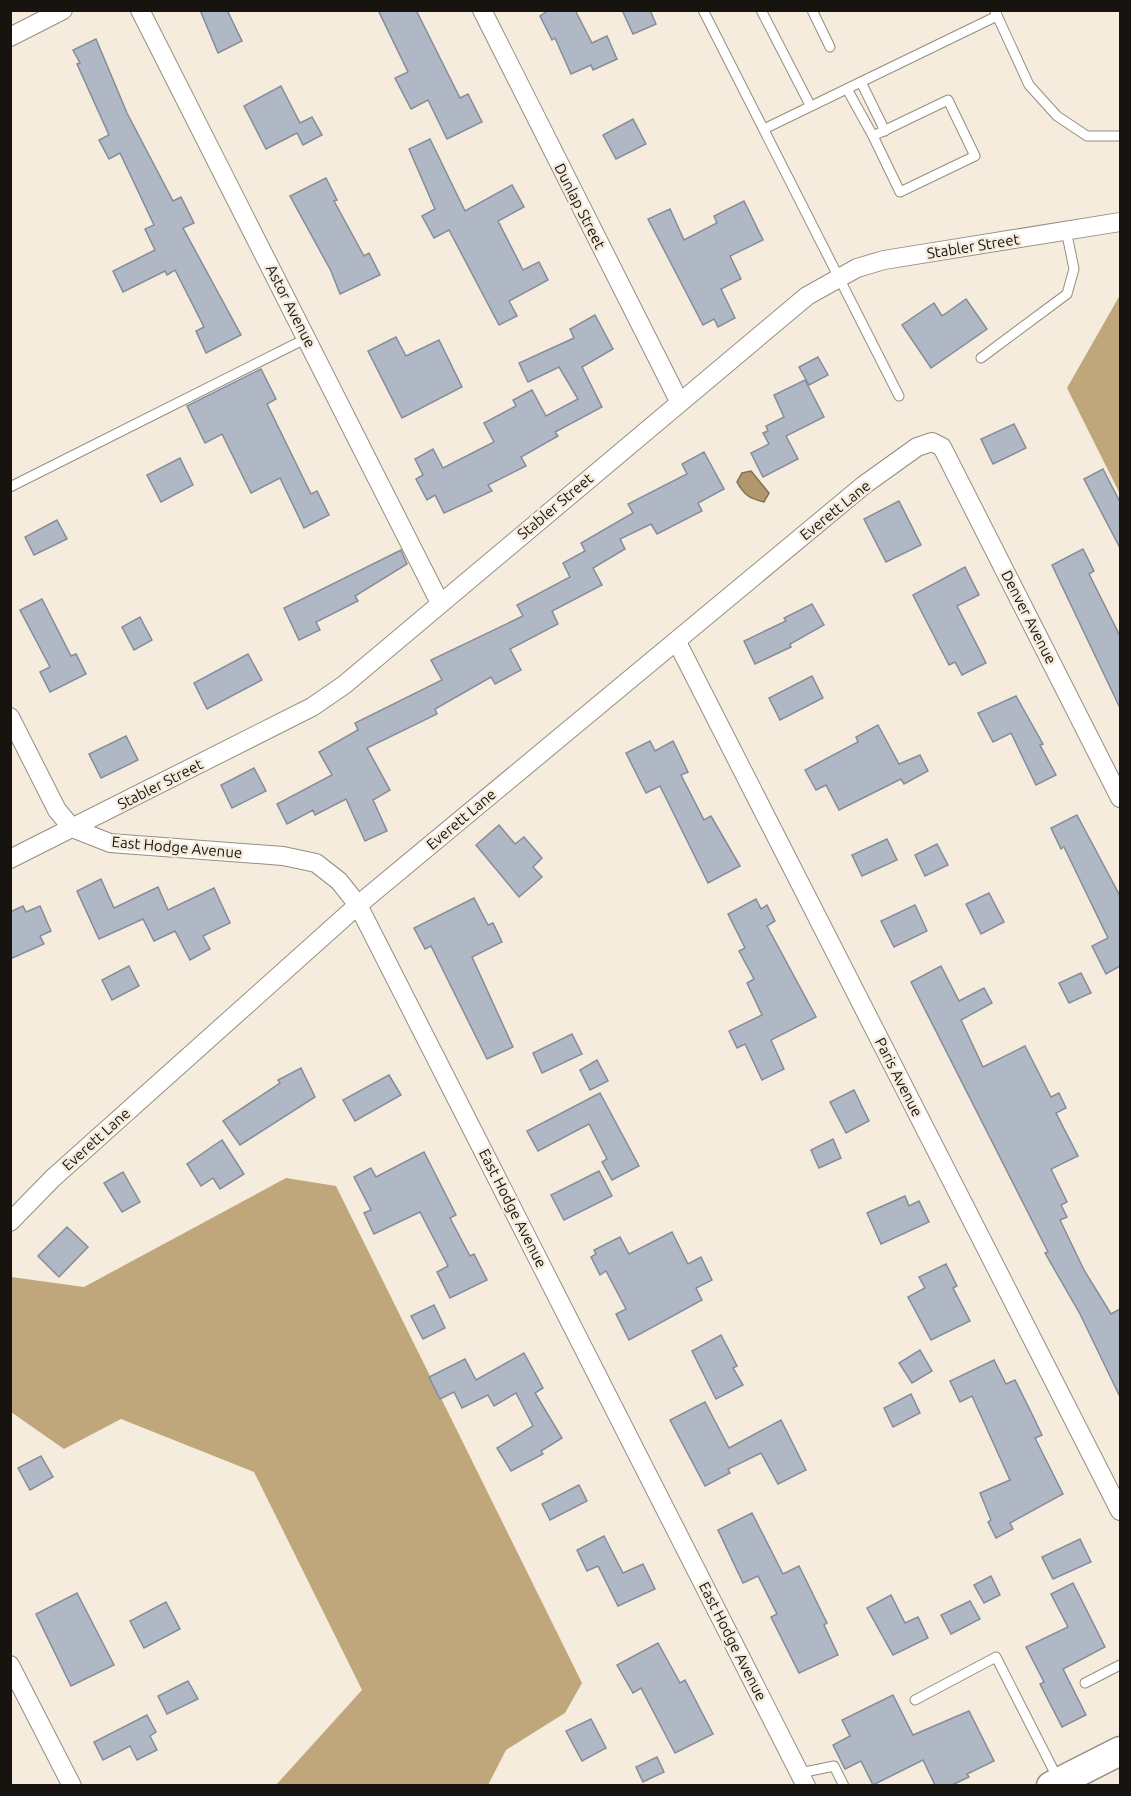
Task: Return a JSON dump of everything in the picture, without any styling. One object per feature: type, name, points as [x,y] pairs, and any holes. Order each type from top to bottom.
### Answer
[{"type":"main road","points":[[1055,1783],[1120,1751]]},
{"type":"street","points":[[10,37],[63,10]]},
{"type":"street","name":"Astor Avenue","points":[[140,10],[440,603]]},
{"type":"street","name":"Dunlap Street","points":[[482,10],[679,401]]},
{"type":"street","name":"Stabler Street","points":[[10,859],[312,707],[344,685],[679,401],[807,296],[840,276],[857,267],[884,260],[1120,222]]},
{"type":"street","name":"Everett Lane","points":[[10,1222],[53,1178],[358,905],[620,685],[677,642],[864,485],[917,447],[932,442]]},
{"type":"street","name":"Denver Avenue","points":[[932,442],[942,447],[947,456],[1120,798]]},
{"type":"street","name":"Paris Avenue","points":[[677,642],[1120,1511]]},
{"type":"street","points":[[10,717],[57,810],[72,828]]},
{"type":"street","name":"East Hodge Avenue","points":[[72,828],[110,843],[283,856],[316,863],[339,881],[358,905],[803,1779]]},
{"type":"street","points":[[10,1665],[72,1785]]},
{"type":"lane","points":[[703,10],[899,396]]},
{"type":"lane","points":[[761,10],[810,105]]},
{"type":"lane","points":[[812,10],[830,46]]},
{"type":"lane","points":[[764,129],[996,13],[1029,85],[1057,116],[1087,136],[1120,136]]},
{"type":"lane","points":[[861,82],[885,130]]},
{"type":"lane","points":[[847,89],[900,192],[975,156],[948,100],[873,136]]},
{"type":"lane","points":[[981,358],[1067,294],[1074,269],[1066,230]]},
{"type":"lane","points":[[10,487],[307,338]]},
{"type":"lane","points":[[915,1700],[996,1657],[1055,1783]]},
{"type":"lane","points":[[1085,1683],[1120,1665]]},
{"type":"lane","points":[[803,1779],[834,1766],[844,1785]]},
{"type":"shaded area","points":[[1120,295],[1120,494],[1067,388]]},
{"type":"shaded area","points":[[751,471],[769,493],[764,502],[748,496],[737,482],[742,473]]},
{"type":"shaded area","points":[[286,1178],[336,1186],[582,1683],[565,1713],[506,1750],[488,1785],[276,1785],[362,1690],[254,1472],[121,1419],[64,1449],[11,1412],[11,1277],[84,1287]]},
{"type":"building","points":[[200,10],[227,10],[242,41],[218,53]]},
{"type":"building","points":[[378,10],[416,10],[460,98],[468,94],[482,122],[447,139],[428,100],[411,109],[395,78],[408,72]]},
{"type":"building","points":[[549,10],[575,10],[592,43],[607,36],[617,59],[593,70],[591,65],[571,74],[555,38],[552,40],[540,16]]},
{"type":"building","points":[[622,10],[650,10],[656,24],[633,34]]},
{"type":"building","points":[[96,39],[127,113],[173,201],[181,197],[194,223],[183,228],[241,335],[206,353],[196,331],[204,327],[175,270],[167,275],[165,271],[123,292],[113,271],[155,250],[145,229],[154,225],[120,153],[109,159],[99,140],[109,135],[73,50]]},
{"type":"building","points":[[281,86],[300,123],[312,117],[322,135],[303,145],[297,133],[266,149],[244,106]]},
{"type":"building","points":[[633,119],[646,144],[616,159],[603,135]]},
{"type":"building","points":[[430,139],[465,211],[512,185],[524,207],[498,221],[523,270],[539,262],[548,280],[509,301],[517,316],[499,325],[449,230],[434,238],[422,216],[435,209],[409,149]]},
{"type":"building","points":[[326,178],[337,200],[334,201],[364,256],[369,253],[380,275],[340,294],[331,271],[290,196]]},
{"type":"building","points":[[744,201],[763,240],[730,256],[741,279],[721,289],[735,318],[718,327],[714,319],[703,325],[648,219],[670,209],[684,240],[717,223],[714,216]]},
{"type":"building","points":[[966,299],[987,329],[931,368],[902,325],[934,303],[942,316]]},
{"type":"building","points":[[595,315],[613,349],[582,367],[602,407],[555,432],[558,436],[521,457],[526,466],[488,485],[492,491],[444,513],[435,495],[427,500],[416,479],[423,475],[415,459],[433,449],[443,468],[494,442],[484,423],[516,406],[513,400],[532,390],[546,416],[578,399],[559,367],[528,382],[519,363],[574,338],[570,329]]},
{"type":"building","points":[[396,337],[406,356],[439,340],[462,387],[402,418],[368,351]]},
{"type":"building","points":[[818,357],[828,375],[809,385],[799,367]]},
{"type":"building","points":[[261,369],[276,399],[267,404],[311,494],[317,491],[329,515],[304,528],[280,478],[251,493],[222,434],[205,443],[187,406]]},
{"type":"building","points":[[805,380],[824,417],[786,436],[798,459],[763,477],[751,453],[769,444],[763,433],[768,431],[766,426],[784,417],[774,395]]},
{"type":"building","points":[[1014,424],[1026,448],[993,464],[981,439]]},
{"type":"building","points":[[704,452],[724,489],[698,503],[702,511],[657,534],[651,524],[620,539],[625,549],[593,568],[602,585],[552,611],[558,624],[510,649],[521,670],[495,684],[491,677],[435,709],[437,714],[367,748],[390,790],[373,800],[387,831],[365,841],[346,799],[315,815],[313,810],[287,824],[277,804],[332,775],[319,752],[358,730],[355,723],[442,680],[431,660],[523,616],[517,605],[570,577],[563,563],[585,551],[581,543],[633,513],[628,504],[687,474],[682,464]]},
{"type":"building","points":[[180,458],[193,485],[161,502],[147,475]]},
{"type":"building","points":[[1103,469],[1120,502],[1120,548],[1084,479]]},
{"type":"building","points":[[899,501],[921,545],[886,562],[864,519]]},
{"type":"building","points":[[57,520],[67,539],[34,555],[25,537]]},
{"type":"building","points":[[1083,549],[1094,571],[1089,574],[1120,636],[1120,708],[1052,565]]},
{"type":"building","points":[[401,550],[407,564],[355,596],[358,601],[316,622],[320,630],[299,640],[284,608]]},
{"type":"building","points":[[965,567],[979,595],[957,606],[986,663],[962,675],[955,662],[949,665],[913,595]]},
{"type":"building","points":[[42,599],[71,656],[76,654],[86,674],[50,692],[40,672],[50,667],[20,610]]},
{"type":"building","points":[[812,604],[824,625],[790,644],[791,647],[755,664],[744,641],[786,621],[784,618]]},
{"type":"building","points":[[140,617],[152,640],[134,650],[122,627]]},
{"type":"building","points":[[248,654],[262,680],[207,709],[194,683]]},
{"type":"building","points":[[812,676],[823,698],[780,720],[769,698]]},
{"type":"building","points":[[1016,696],[1043,744],[1040,745],[1056,775],[1036,785],[1011,733],[993,742],[978,713]]},
{"type":"building","points":[[878,725],[899,764],[920,755],[928,771],[904,784],[901,779],[839,810],[826,785],[816,790],[805,770],[858,742],[856,737]]},
{"type":"building","points":[[126,736],[138,760],[101,778],[89,754]]},
{"type":"building","points":[[650,741],[655,751],[673,741],[688,772],[681,775],[704,820],[711,816],[740,866],[708,883],[660,786],[646,793],[626,753]]},
{"type":"building","points":[[254,768],[266,791],[232,808],[221,785]]},
{"type":"building","points":[[1077,815],[1120,896],[1120,966],[1106,974],[1092,946],[1108,938],[1064,847],[1061,849],[1051,828]]},
{"type":"building","points":[[499,825],[515,844],[524,837],[542,858],[533,867],[542,877],[519,897],[476,845]]},
{"type":"building","points":[[887,839],[897,860],[862,876],[852,855]]},
{"type":"building","points":[[937,844],[948,865],[925,876],[915,855]]},
{"type":"building","points":[[101,879],[114,908],[158,887],[168,910],[214,888],[230,923],[203,936],[210,949],[190,960],[175,931],[154,941],[143,919],[99,939],[77,891]]},
{"type":"building","points":[[989,893],[1004,922],[981,934],[966,904]]},
{"type":"building","points":[[474,898],[488,925],[493,923],[502,942],[472,957],[513,1047],[487,1059],[431,946],[425,949],[414,928]]},
{"type":"building","points":[[756,899],[761,909],[767,905],[775,921],[767,926],[816,1017],[771,1040],[784,1069],[762,1080],[745,1044],[737,1048],[729,1031],[762,1015],[747,983],[754,979],[739,951],[745,948],[728,914]]},
{"type":"building","points":[[915,905],[927,931],[894,947],[881,921]]},
{"type":"building","points":[[23,906],[26,912],[40,906],[51,931],[40,936],[44,944],[10,959],[10,912]]},
{"type":"building","points":[[129,966],[139,986],[112,1000],[102,980]]},
{"type":"building","points":[[941,966],[959,1001],[984,988],[992,1003],[961,1020],[983,1067],[1025,1046],[1051,1097],[1059,1093],[1066,1108],[1056,1113],[1078,1156],[1051,1169],[1067,1202],[1061,1205],[1067,1217],[1060,1220],[1084,1270],[1111,1314],[1120,1309],[1120,1397],[1080,1314],[1045,1253],[1048,1252],[911,982]]},
{"type":"building","points":[[1081,973],[1091,993],[1069,1003],[1059,983]]},
{"type":"building","points":[[572,1034],[582,1054],[542,1073],[533,1053]]},
{"type":"building","points":[[597,1060],[608,1081],[590,1090],[580,1070]]},
{"type":"building","points":[[301,1068],[315,1097],[240,1145],[223,1121],[280,1083],[278,1080]]},
{"type":"building","points":[[389,1075],[401,1095],[355,1121],[343,1100]]},
{"type":"building","points":[[854,1090],[869,1121],[846,1133],[830,1102]]},
{"type":"building","points":[[600,1093],[639,1166],[612,1180],[602,1162],[607,1159],[589,1124],[538,1151],[527,1131]]},
{"type":"building","points":[[833,1139],[841,1158],[819,1168],[811,1150]]},
{"type":"building","points":[[222,1140],[244,1174],[220,1189],[213,1178],[201,1186],[187,1164]]},
{"type":"building","points":[[424,1152],[456,1215],[450,1218],[470,1256],[474,1254],[487,1280],[450,1298],[437,1272],[448,1266],[420,1212],[374,1234],[364,1213],[371,1210],[354,1177],[371,1168],[376,1177]]},
{"type":"building","points":[[599,1171],[612,1196],[564,1220],[551,1195]]},
{"type":"building","points":[[123,1172],[140,1202],[122,1212],[104,1183]]},
{"type":"building","points":[[905,1196],[909,1206],[919,1201],[929,1222],[881,1244],[867,1213]]},
{"type":"building","points":[[67,1227],[88,1247],[59,1277],[38,1256]]},
{"type":"building","points":[[672,1232],[688,1264],[701,1257],[712,1280],[696,1288],[702,1300],[629,1340],[616,1314],[626,1309],[606,1271],[600,1275],[591,1257],[596,1254],[594,1250],[620,1237],[629,1254]]},
{"type":"building","points":[[946,1264],[957,1286],[953,1288],[970,1321],[931,1340],[908,1297],[925,1288],[919,1277]]},
{"type":"building","points":[[434,1305],[445,1328],[423,1339],[411,1316]]},
{"type":"building","points":[[721,1335],[737,1366],[733,1368],[743,1385],[716,1399],[692,1351]]},
{"type":"building","points":[[920,1350],[932,1371],[912,1383],[899,1363]]},
{"type":"building","points":[[524,1353],[543,1388],[535,1393],[562,1438],[541,1451],[543,1454],[511,1471],[497,1448],[533,1426],[516,1393],[494,1406],[488,1395],[462,1408],[454,1392],[440,1399],[429,1377],[465,1359],[476,1380]]},
{"type":"building","points":[[994,1360],[1006,1384],[1015,1380],[1042,1435],[1035,1438],[1063,1494],[1010,1523],[1013,1529],[996,1538],[988,1522],[991,1520],[980,1493],[1010,1480],[972,1396],[960,1402],[950,1381]]},
{"type":"building","points":[[911,1394],[920,1413],[893,1427],[884,1408]]},
{"type":"building","points":[[705,1402],[729,1448],[781,1420],[806,1470],[778,1484],[761,1453],[728,1469],[730,1473],[705,1486],[670,1420]]},
{"type":"building","points":[[41,1456],[53,1477],[30,1490],[18,1468]]},
{"type":"building","points":[[579,1485],[587,1501],[550,1520],[542,1504]]},
{"type":"building","points":[[752,1513],[783,1574],[799,1566],[827,1623],[824,1625],[838,1655],[799,1673],[771,1617],[777,1614],[758,1576],[743,1583],[718,1530]]},
{"type":"building","points":[[604,1536],[623,1573],[643,1564],[655,1589],[618,1606],[598,1566],[587,1571],[577,1550]]},
{"type":"building","points":[[1080,1539],[1091,1562],[1053,1579],[1042,1557]]},
{"type":"building","points":[[991,1576],[1000,1595],[984,1603],[974,1585]]},
{"type":"building","points":[[1073,1583],[1105,1647],[1063,1669],[1086,1715],[1062,1727],[1040,1684],[1044,1682],[1026,1647],[1068,1627],[1051,1594]]},
{"type":"building","points":[[77,1593],[114,1665],[71,1686],[36,1614]]},
{"type":"building","points":[[891,1595],[905,1623],[918,1617],[928,1638],[893,1655],[867,1608]]},
{"type":"building","points":[[970,1601],[980,1619],[951,1634],[941,1615]]},
{"type":"building","points":[[166,1602],[180,1629],[144,1648],[130,1621]]},
{"type":"building","points":[[658,1643],[680,1683],[685,1680],[713,1734],[675,1753],[641,1688],[633,1693],[617,1665]]},
{"type":"building","points":[[188,1681],[198,1699],[167,1714],[158,1696]]},
{"type":"building","points":[[893,1695],[913,1735],[969,1711],[994,1761],[967,1774],[969,1777],[952,1785],[935,1785],[923,1760],[873,1785],[861,1761],[845,1769],[833,1745],[850,1736],[842,1720]]},
{"type":"building","points":[[147,1715],[156,1732],[150,1736],[157,1750],[137,1760],[130,1746],[103,1760],[94,1742]]},
{"type":"building","points":[[591,1719],[606,1748],[582,1761],[566,1731]]},
{"type":"building","points":[[657,1757],[664,1772],[643,1782],[636,1767]]}]
